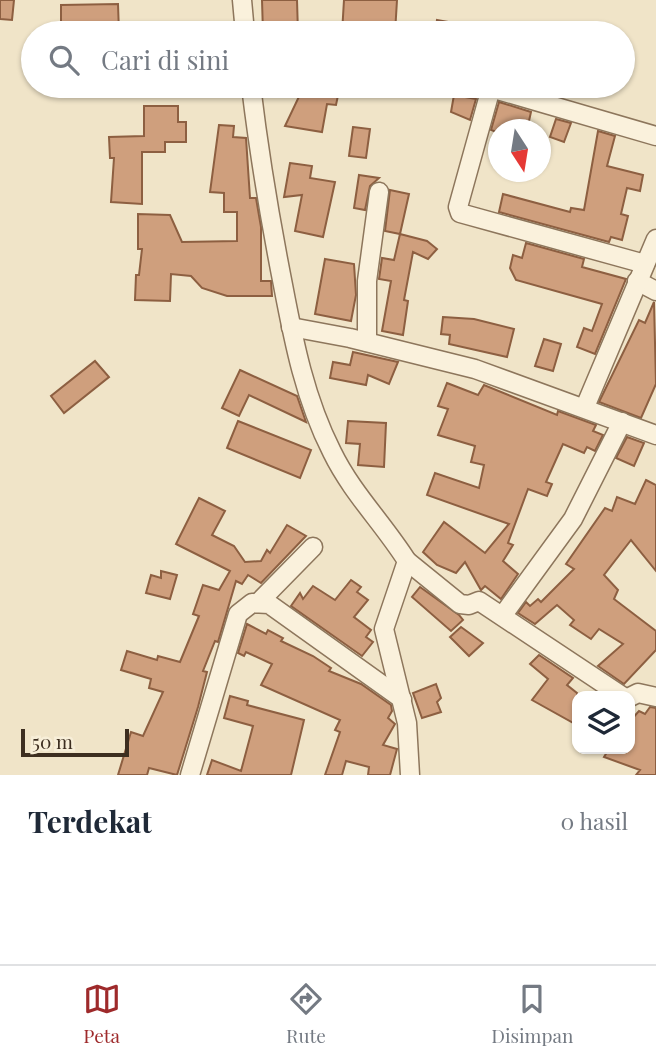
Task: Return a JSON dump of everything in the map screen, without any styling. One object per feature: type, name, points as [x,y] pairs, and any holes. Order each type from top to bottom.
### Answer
[{"type":"street","points":[[242,0],[244,21]]},
{"type":"street","points":[[253,98],[272,226],[291,327],[306,387],[331,452],[348,482],[388,532],[407,561],[460,604],[469,605],[479,601],[615,691]]},
{"type":"street","points":[[484,98],[458,207],[460,213],[645,264]]},
{"type":"street","points":[[525,98],[656,136]]},
{"type":"street","points":[[367,342],[367,281],[379,192]]},
{"type":"street","points":[[585,407],[656,239]]},
{"type":"street","points":[[637,282],[656,291]]},
{"type":"street","points":[[291,327],[367,342],[475,369],[656,435]]},
{"type":"street","points":[[503,615],[573,519],[622,422]]},
{"type":"street","points":[[190,775],[238,614],[244,607],[260,601],[313,547]]},
{"type":"street","points":[[407,561],[384,629],[402,699],[411,749],[410,775]]},
{"type":"street","points":[[260,601],[402,699]]},
{"type":"street","points":[[635,694],[656,697]]},
{"type":"building","points":[[0,0],[14,0],[12,20],[0,19]]},
{"type":"building","points":[[262,0],[297,0],[298,21],[263,21]]},
{"type":"building","points":[[344,0],[397,0],[396,21],[343,21]]},
{"type":"building","points":[[118,4],[119,21],[61,21],[61,5]]},
{"type":"building","points":[[298,98],[337,98],[336,105],[327,104],[322,132],[285,126]]},
{"type":"building","points":[[453,98],[476,99],[470,120],[451,112]]},
{"type":"building","points":[[499,102],[531,112],[529,119],[494,119]]},
{"type":"building","points":[[144,106],[178,106],[178,122],[186,122],[186,142],[165,142],[165,152],[142,152],[142,204],[111,202],[114,158],[110,158],[109,137],[144,136]]},
{"type":"building","points":[[556,119],[571,123],[564,142],[551,137]]},
{"type":"building","points":[[219,125],[234,126],[233,137],[246,138],[250,198],[256,198],[261,227],[261,281],[271,281],[272,296],[227,296],[202,288],[191,276],[171,274],[170,301],[135,300],[136,275],[139,275],[142,249],[138,249],[138,214],[170,215],[182,242],[237,241],[237,212],[224,212],[224,193],[210,192]]},
{"type":"building","points":[[353,127],[370,129],[366,158],[349,156]]},
{"type":"building","points":[[598,131],[615,136],[607,166],[643,175],[640,191],[627,188],[621,214],[628,216],[622,240],[611,237],[609,242],[499,212],[503,194],[570,212],[571,208],[584,210]]},
{"type":"building","points":[[290,163],[312,166],[310,178],[335,182],[323,237],[295,231],[302,195],[284,197]]},
{"type":"building","points":[[359,175],[379,178],[370,186],[365,210],[354,208]]},
{"type":"building","points":[[390,190],[409,194],[400,234],[385,231]]},
{"type":"building","points":[[400,234],[427,241],[437,249],[428,259],[413,252],[404,300],[408,301],[403,335],[382,331],[391,281],[379,279],[382,258],[394,260]]},
{"type":"building","points":[[526,243],[584,259],[582,267],[626,279],[595,354],[577,347],[584,328],[592,331],[602,304],[516,280],[510,268],[513,255],[522,258]]},
{"type":"building","points":[[325,259],[354,264],[356,295],[351,321],[315,314]]},
{"type":"building","points":[[654,302],[656,384],[641,418],[599,402],[639,320],[645,323]]},
{"type":"building","points":[[443,317],[474,319],[514,329],[507,357],[449,344],[450,335],[441,334]]},
{"type":"building","points":[[544,339],[561,344],[553,371],[535,366]]},
{"type":"building","points":[[353,352],[398,362],[389,384],[368,375],[366,385],[330,378],[333,362],[350,365]]},
{"type":"building","points":[[95,361],[109,377],[64,413],[51,396]]},
{"type":"building","points":[[240,370],[297,396],[306,422],[249,395],[239,416],[222,408]]},
{"type":"building","points":[[447,383],[478,395],[484,385],[557,415],[558,411],[596,425],[593,431],[603,435],[595,451],[587,447],[584,453],[563,444],[546,482],[552,484],[547,496],[528,489],[508,543],[513,545],[503,561],[518,574],[501,599],[485,586],[481,590],[465,562],[456,573],[437,565],[423,552],[444,522],[485,553],[509,524],[427,495],[435,473],[479,488],[484,465],[471,462],[475,446],[438,435],[448,409],[438,406]]},
{"type":"building","points":[[238,421],[311,450],[300,478],[227,448]]},
{"type":"building","points":[[348,421],[386,423],[384,467],[358,465],[360,444],[346,443]]},
{"type":"building","points":[[627,437],[644,443],[634,466],[616,458]]},
{"type":"building","points":[[646,480],[656,485],[656,571],[631,540],[604,575],[618,590],[614,599],[656,631],[656,650],[624,684],[598,666],[623,644],[599,629],[591,639],[570,625],[574,620],[557,605],[535,624],[518,613],[526,602],[530,606],[538,599],[541,602],[574,569],[566,564],[605,508],[612,511],[617,497],[635,504]]},
{"type":"building","points":[[199,498],[225,511],[212,535],[234,546],[245,562],[261,561],[267,550],[270,553],[287,525],[306,536],[261,583],[248,575],[242,584],[236,581],[218,642],[215,641],[203,671],[207,672],[177,775],[149,768],[147,775],[118,775],[131,732],[143,736],[163,692],[149,688],[151,679],[121,670],[127,651],[157,660],[158,656],[180,662],[199,616],[193,614],[203,585],[219,590],[230,571],[176,544]]},
{"type":"building","points":[[161,571],[177,575],[170,599],[146,593],[151,575],[161,578]]},
{"type":"building","points":[[351,580],[361,587],[357,592],[368,600],[354,617],[371,630],[366,637],[373,642],[362,656],[291,606],[300,593],[303,599],[313,586],[335,600]]},
{"type":"building","points":[[420,587],[463,620],[451,631],[412,597]]},
{"type":"building","points":[[247,624],[266,634],[268,630],[283,638],[281,641],[331,668],[329,671],[361,684],[391,705],[392,711],[388,718],[395,724],[383,745],[397,749],[390,775],[368,775],[369,767],[346,761],[342,775],[325,775],[340,732],[335,730],[340,720],[261,685],[272,664],[246,652],[244,656],[238,653]]},
{"type":"building","points":[[461,627],[483,643],[469,656],[450,637]]},
{"type":"building","points":[[539,655],[573,678],[567,685],[574,691],[572,691],[572,722],[532,700],[548,679],[530,664]]},
{"type":"building","points":[[436,684],[441,698],[437,702],[441,712],[422,718],[413,693]]},
{"type":"building","points":[[230,696],[248,701],[247,705],[304,720],[291,775],[207,775],[212,760],[241,771],[253,726],[224,718]]},
{"type":"building","points":[[650,707],[656,708],[656,775],[636,775],[640,770],[604,757],[606,754],[635,754],[635,715],[639,711],[645,714]]}]
